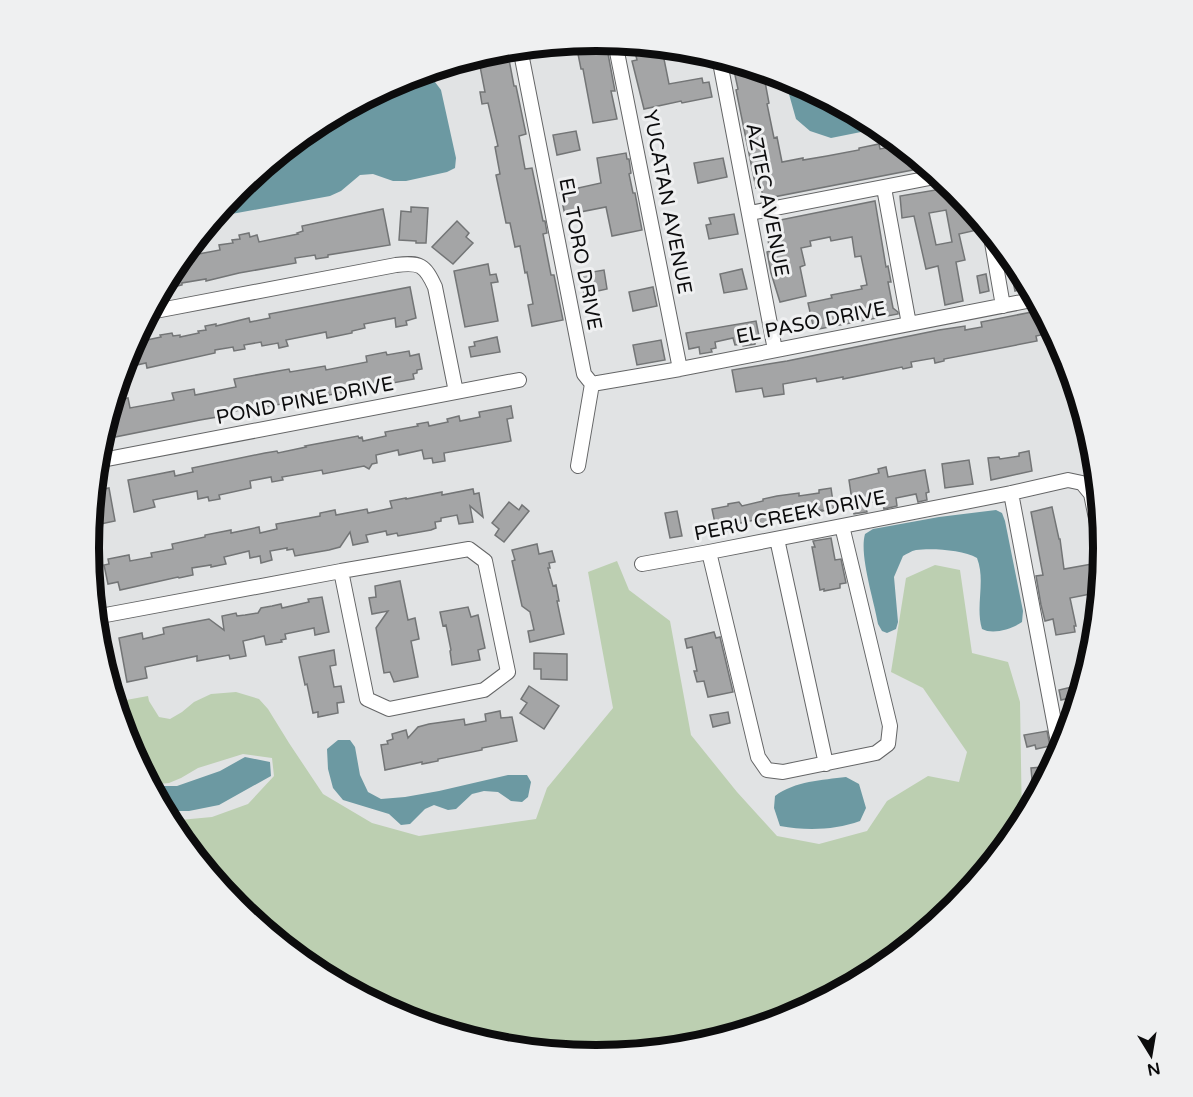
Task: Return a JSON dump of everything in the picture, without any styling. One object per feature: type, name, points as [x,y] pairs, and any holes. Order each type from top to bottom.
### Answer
[{"type":"street","name":"YUCATAN AVENUE","points":[[617,52],[680,369]]},
{"type":"street","name":"EL TORO DRIVE","points":[[522,57],[584,374],[592,384]]},
{"type":"street","name":"AZTEC AVENUE","points":[[721,67],[775,350]]},
{"type":"street","points":[[750,213],[929,178]]},
{"type":"street","points":[[884,188],[909,324]]},
{"type":"street","points":[[993,249],[1003,306]]},
{"type":"street","points":[[160,310],[414,263],[429,273],[435,287],[456,392]]},
{"type":"street","name":"EL PASO DRIVE","points":[[592,384],[1027,301]]},
{"type":"street","name":"POND PINE DRIVE","points":[[108,459],[519,380]]},
{"type":"street","points":[[578,466],[592,384]]},
{"type":"street","points":[[1057,737],[1011,493],[1068,480],[1082,483],[1091,494]]},
{"type":"street","name":"PERU CREEK DRIVE","points":[[642,564],[1011,493]]},
{"type":"street","points":[[709,552],[758,758],[766,770],[783,772],[826,764],[876,753],[888,744],[890,726],[842,526]]},
{"type":"street","points":[[777,539],[826,764]]},
{"type":"street","points":[[103,615],[341,572],[468,549],[485,561],[507,672],[484,690],[389,708],[367,699],[341,572]]},
{"type":"green space","points":[[617,561],[629,590],[670,621],[691,735],[737,792],[777,836],[819,844],[867,831],[887,801],[928,776],[959,782],[967,752],[923,688],[891,672],[906,578],[935,565],[960,570],[972,653],[1008,662],[1020,702],[1022,806],[971,877],[925,923],[873,962],[817,995],[756,1020],[661,1042],[596,1046],[532,1042],[437,1020],[376,995],[320,962],[268,923],[222,877],[180,820],[212,817],[248,804],[274,776],[272,758],[243,754],[198,768],[169,783],[159,784],[137,739],[123,701],[148,696],[159,717],[170,719],[194,702],[211,694],[236,692],[259,699],[268,709],[323,794],[372,823],[419,836],[536,819],[547,788],[613,708],[588,572]]},
{"type":"water","points":[[424,82],[435,82],[441,90],[456,158],[455,168],[447,172],[406,181],[393,181],[373,174],[360,175],[341,191],[330,196],[227,215],[268,174],[320,135],[376,102]]},
{"type":"water","points":[[788,89],[817,102],[866,131],[831,138],[810,131],[796,119]]},
{"type":"water","points":[[996,510],[1002,513],[1005,521],[1023,611],[1022,622],[1002,630],[982,629],[980,620],[981,576],[977,558],[956,551],[923,549],[914,550],[903,556],[894,577],[898,622],[896,629],[887,633],[882,631],[878,624],[865,565],[865,534],[873,529]]},
{"type":"water","points":[[338,740],[350,740],[355,747],[360,775],[368,792],[381,799],[439,791],[508,775],[527,775],[531,782],[528,797],[522,802],[511,801],[498,792],[484,791],[472,794],[456,809],[448,810],[434,805],[425,809],[410,824],[401,825],[389,814],[343,800],[333,788],[328,769],[327,749]]},
{"type":"water","points":[[245,757],[270,762],[271,776],[219,805],[189,811],[174,811],[160,786],[177,786],[220,771]]},
{"type":"water","points":[[846,777],[859,784],[866,808],[860,821],[821,829],[780,826],[774,808],[775,796],[800,784]]},
{"type":"building","points":[[608,51],[615,91],[611,91],[617,119],[593,123],[583,69],[581,69],[578,52]]},
{"type":"building","points":[[635,53],[663,55],[669,84],[702,78],[703,83],[709,82],[712,97],[644,109],[632,61],[637,60]]},
{"type":"building","points":[[509,59],[526,134],[519,136],[525,169],[532,168],[543,221],[545,221],[547,233],[543,234],[551,275],[554,275],[563,320],[532,326],[528,305],[533,304],[527,272],[525,273],[520,246],[515,247],[510,223],[506,223],[496,175],[500,174],[495,147],[498,146],[488,103],[482,104],[480,92],[485,92],[480,65]]},
{"type":"building","points":[[734,71],[765,80],[774,138],[777,137],[782,162],[827,156],[879,144],[880,149],[890,147],[918,169],[763,199],[761,187],[756,188],[736,90],[738,89]]},
{"type":"building","points":[[576,131],[580,150],[557,155],[553,135]]},
{"type":"building","points":[[626,153],[642,230],[612,236],[606,207],[565,215],[560,192],[601,183],[597,158]]},
{"type":"building","points":[[723,158],[727,177],[698,183],[694,163]]},
{"type":"building","points":[[940,189],[977,227],[977,230],[959,234],[965,260],[956,262],[963,301],[945,305],[938,266],[926,269],[914,216],[902,218],[900,196]],"holes":[[[946,210],[952,242],[936,245],[929,213]]]},
{"type":"building","points":[[875,201],[886,267],[888,266],[891,282],[888,282],[893,308],[898,314],[814,330],[808,303],[832,298],[831,295],[862,289],[861,286],[867,285],[861,256],[855,257],[852,237],[831,241],[830,237],[810,241],[811,246],[801,248],[805,265],[800,267],[806,296],[780,302],[767,252],[770,251],[765,223]]},
{"type":"building","points":[[411,207],[428,208],[426,243],[399,240],[401,211],[411,212]]},
{"type":"building","points":[[383,209],[390,245],[316,259],[315,255],[295,258],[296,263],[206,281],[206,279],[182,283],[182,285],[174,287],[196,254],[220,250],[219,245],[233,243],[232,240],[240,239],[239,235],[249,233],[250,237],[257,235],[259,242],[298,234],[303,231],[302,226]]},
{"type":"building","points":[[734,214],[738,234],[709,239],[706,225],[711,224],[709,218]]},
{"type":"building","points":[[457,221],[469,233],[466,237],[473,243],[453,264],[432,247]]},
{"type":"building","points":[[488,264],[490,275],[496,274],[498,282],[491,283],[498,321],[465,327],[454,271]]},
{"type":"building","points":[[742,269],[747,289],[724,293],[720,274]]},
{"type":"building","points":[[604,270],[607,289],[584,294],[580,274]]},
{"type":"building","points":[[986,274],[989,291],[980,293],[977,276]]},
{"type":"building","points":[[1012,275],[1021,290],[1015,291]]},
{"type":"building","points":[[410,287],[416,318],[406,321],[407,325],[396,327],[395,318],[364,324],[365,328],[352,331],[352,333],[327,338],[326,332],[286,340],[288,346],[279,348],[278,343],[262,346],[261,342],[244,345],[245,349],[234,351],[233,347],[215,350],[215,353],[147,368],[146,363],[134,366],[145,341],[172,333],[173,336],[180,335],[180,337],[199,333],[198,331],[206,330],[205,326],[216,324],[216,326],[249,318],[250,322],[270,318],[269,314]]},
{"type":"building","points":[[653,287],[657,306],[633,311],[629,292]]},
{"type":"building","points":[[1034,312],[1046,334],[1036,336],[1037,341],[944,359],[944,361],[935,363],[934,358],[911,362],[912,367],[903,369],[902,367],[843,379],[843,377],[817,382],[816,378],[783,384],[784,394],[764,397],[762,388],[736,392],[732,370],[939,330],[965,326],[965,330],[982,327],[981,322]]},
{"type":"building","points":[[756,321],[760,341],[755,344],[735,345],[733,338],[715,342],[716,348],[711,349],[712,352],[700,354],[699,347],[689,349],[686,333]]},
{"type":"building","points":[[497,337],[500,352],[471,357],[469,347],[475,346],[474,342]]},
{"type":"building","points":[[661,340],[665,360],[637,365],[633,345]]},
{"type":"building","points":[[409,351],[410,356],[419,354],[422,369],[413,374],[414,379],[324,396],[320,395],[319,391],[295,396],[296,401],[112,436],[122,399],[128,398],[130,408],[174,400],[172,393],[194,389],[195,395],[236,387],[234,379],[289,369],[290,372],[325,366],[326,370],[367,362],[366,356],[386,352],[387,355]]},
{"type":"building","points":[[511,406],[513,418],[507,419],[511,441],[444,453],[445,461],[433,463],[432,458],[424,459],[422,450],[399,455],[398,450],[376,455],[377,463],[372,464],[369,469],[364,466],[323,474],[322,470],[282,477],[283,480],[272,482],[271,477],[250,481],[251,488],[219,495],[220,499],[209,501],[208,497],[198,499],[197,491],[153,500],[155,507],[134,512],[128,480],[174,471],[175,476],[193,472],[192,468],[358,436],[362,437],[363,441],[386,436],[385,432],[418,426],[417,424],[428,422],[429,426],[448,422],[447,419],[459,416],[460,421],[480,417],[479,412]]},
{"type":"building","points":[[1029,451],[1032,471],[991,480],[988,458],[1019,456],[1019,453]]},
{"type":"building","points":[[969,460],[973,484],[945,488],[942,464]]},
{"type":"building","points":[[886,467],[888,477],[925,470],[929,492],[926,493],[927,500],[918,502],[916,494],[896,498],[897,506],[884,509],[882,500],[865,504],[867,512],[854,514],[849,480],[879,473],[878,469]]},
{"type":"building","points":[[109,488],[115,521],[100,524],[100,516],[103,489]]},
{"type":"building","points":[[831,488],[834,509],[788,516],[760,524],[759,519],[727,526],[728,531],[717,533],[712,509],[739,502],[742,506],[777,496],[819,493],[819,490]]},
{"type":"building","points":[[473,489],[474,494],[479,493],[483,517],[470,506],[473,522],[459,524],[457,515],[441,518],[441,521],[435,522],[436,528],[431,530],[398,536],[397,533],[387,535],[386,531],[366,535],[368,542],[353,545],[350,532],[340,547],[329,550],[295,556],[293,549],[270,551],[272,560],[261,563],[260,556],[250,558],[249,551],[224,557],[226,564],[192,568],[193,575],[120,590],[118,582],[108,584],[104,565],[109,564],[108,559],[129,555],[130,561],[152,557],[151,553],[173,549],[172,544],[205,537],[205,535],[231,530],[231,533],[259,527],[260,533],[277,529],[276,524],[320,516],[320,513],[335,510],[336,515],[367,509],[368,513],[392,508],[390,501]]},
{"type":"building","points":[[509,502],[519,510],[522,505],[529,511],[504,542],[495,535],[499,529],[492,523]]},
{"type":"building","points":[[1052,507],[1064,569],[1094,564],[1092,594],[1070,598],[1076,626],[1074,626],[1075,632],[1056,635],[1053,619],[1045,621],[1036,576],[1043,575],[1031,512]]},
{"type":"building","points":[[677,511],[682,536],[670,538],[665,513]]},
{"type":"building","points":[[831,538],[835,560],[841,559],[846,583],[840,584],[840,588],[824,591],[824,589],[820,590],[812,547],[815,547],[813,541]]},
{"type":"building","points":[[537,544],[539,554],[552,551],[555,562],[549,563],[550,568],[548,568],[553,586],[556,585],[564,634],[530,642],[528,631],[534,630],[530,612],[522,606],[512,561],[515,560],[512,550]]},
{"type":"building","points":[[400,581],[408,620],[415,618],[419,639],[411,641],[418,677],[394,682],[390,672],[384,673],[376,628],[388,611],[372,614],[369,598],[376,597],[375,586]]},
{"type":"building","points":[[322,597],[329,632],[315,635],[314,628],[285,634],[286,639],[281,640],[282,642],[266,645],[264,636],[243,641],[246,656],[230,659],[229,655],[197,661],[197,656],[145,667],[147,678],[127,682],[119,638],[142,633],[143,639],[164,634],[163,628],[209,619],[224,630],[222,616],[236,613],[237,616],[258,613],[261,608],[281,604],[282,608]]},
{"type":"building","points":[[468,607],[471,617],[478,615],[485,648],[478,650],[480,660],[452,665],[446,625],[443,626],[440,612]]},
{"type":"building","points":[[714,632],[716,638],[720,637],[733,692],[708,697],[704,681],[697,682],[692,647],[687,648],[685,639]]},
{"type":"building","points":[[334,650],[336,665],[330,666],[334,687],[341,686],[344,702],[337,703],[338,713],[318,717],[318,712],[313,713],[299,657]]},
{"type":"building","points":[[534,653],[567,654],[567,680],[541,679],[541,669],[534,669]]},
{"type":"building","points":[[529,686],[559,706],[544,729],[520,713],[527,703],[521,699]]},
{"type":"building","points":[[1072,687],[1071,698],[1061,700],[1059,690]]},
{"type":"building","points":[[500,711],[501,718],[512,717],[517,741],[438,759],[438,761],[385,770],[381,745],[388,744],[387,741],[393,739],[392,734],[406,730],[408,738],[418,727],[464,719],[465,725],[486,721],[485,714]]},
{"type":"building","points":[[728,712],[730,723],[713,727],[710,715]]},
{"type":"building","points":[[1047,731],[1050,746],[1036,749],[1035,745],[1027,747],[1024,735]]},
{"type":"building","points":[[1044,767],[1033,787],[1031,768]]}]
